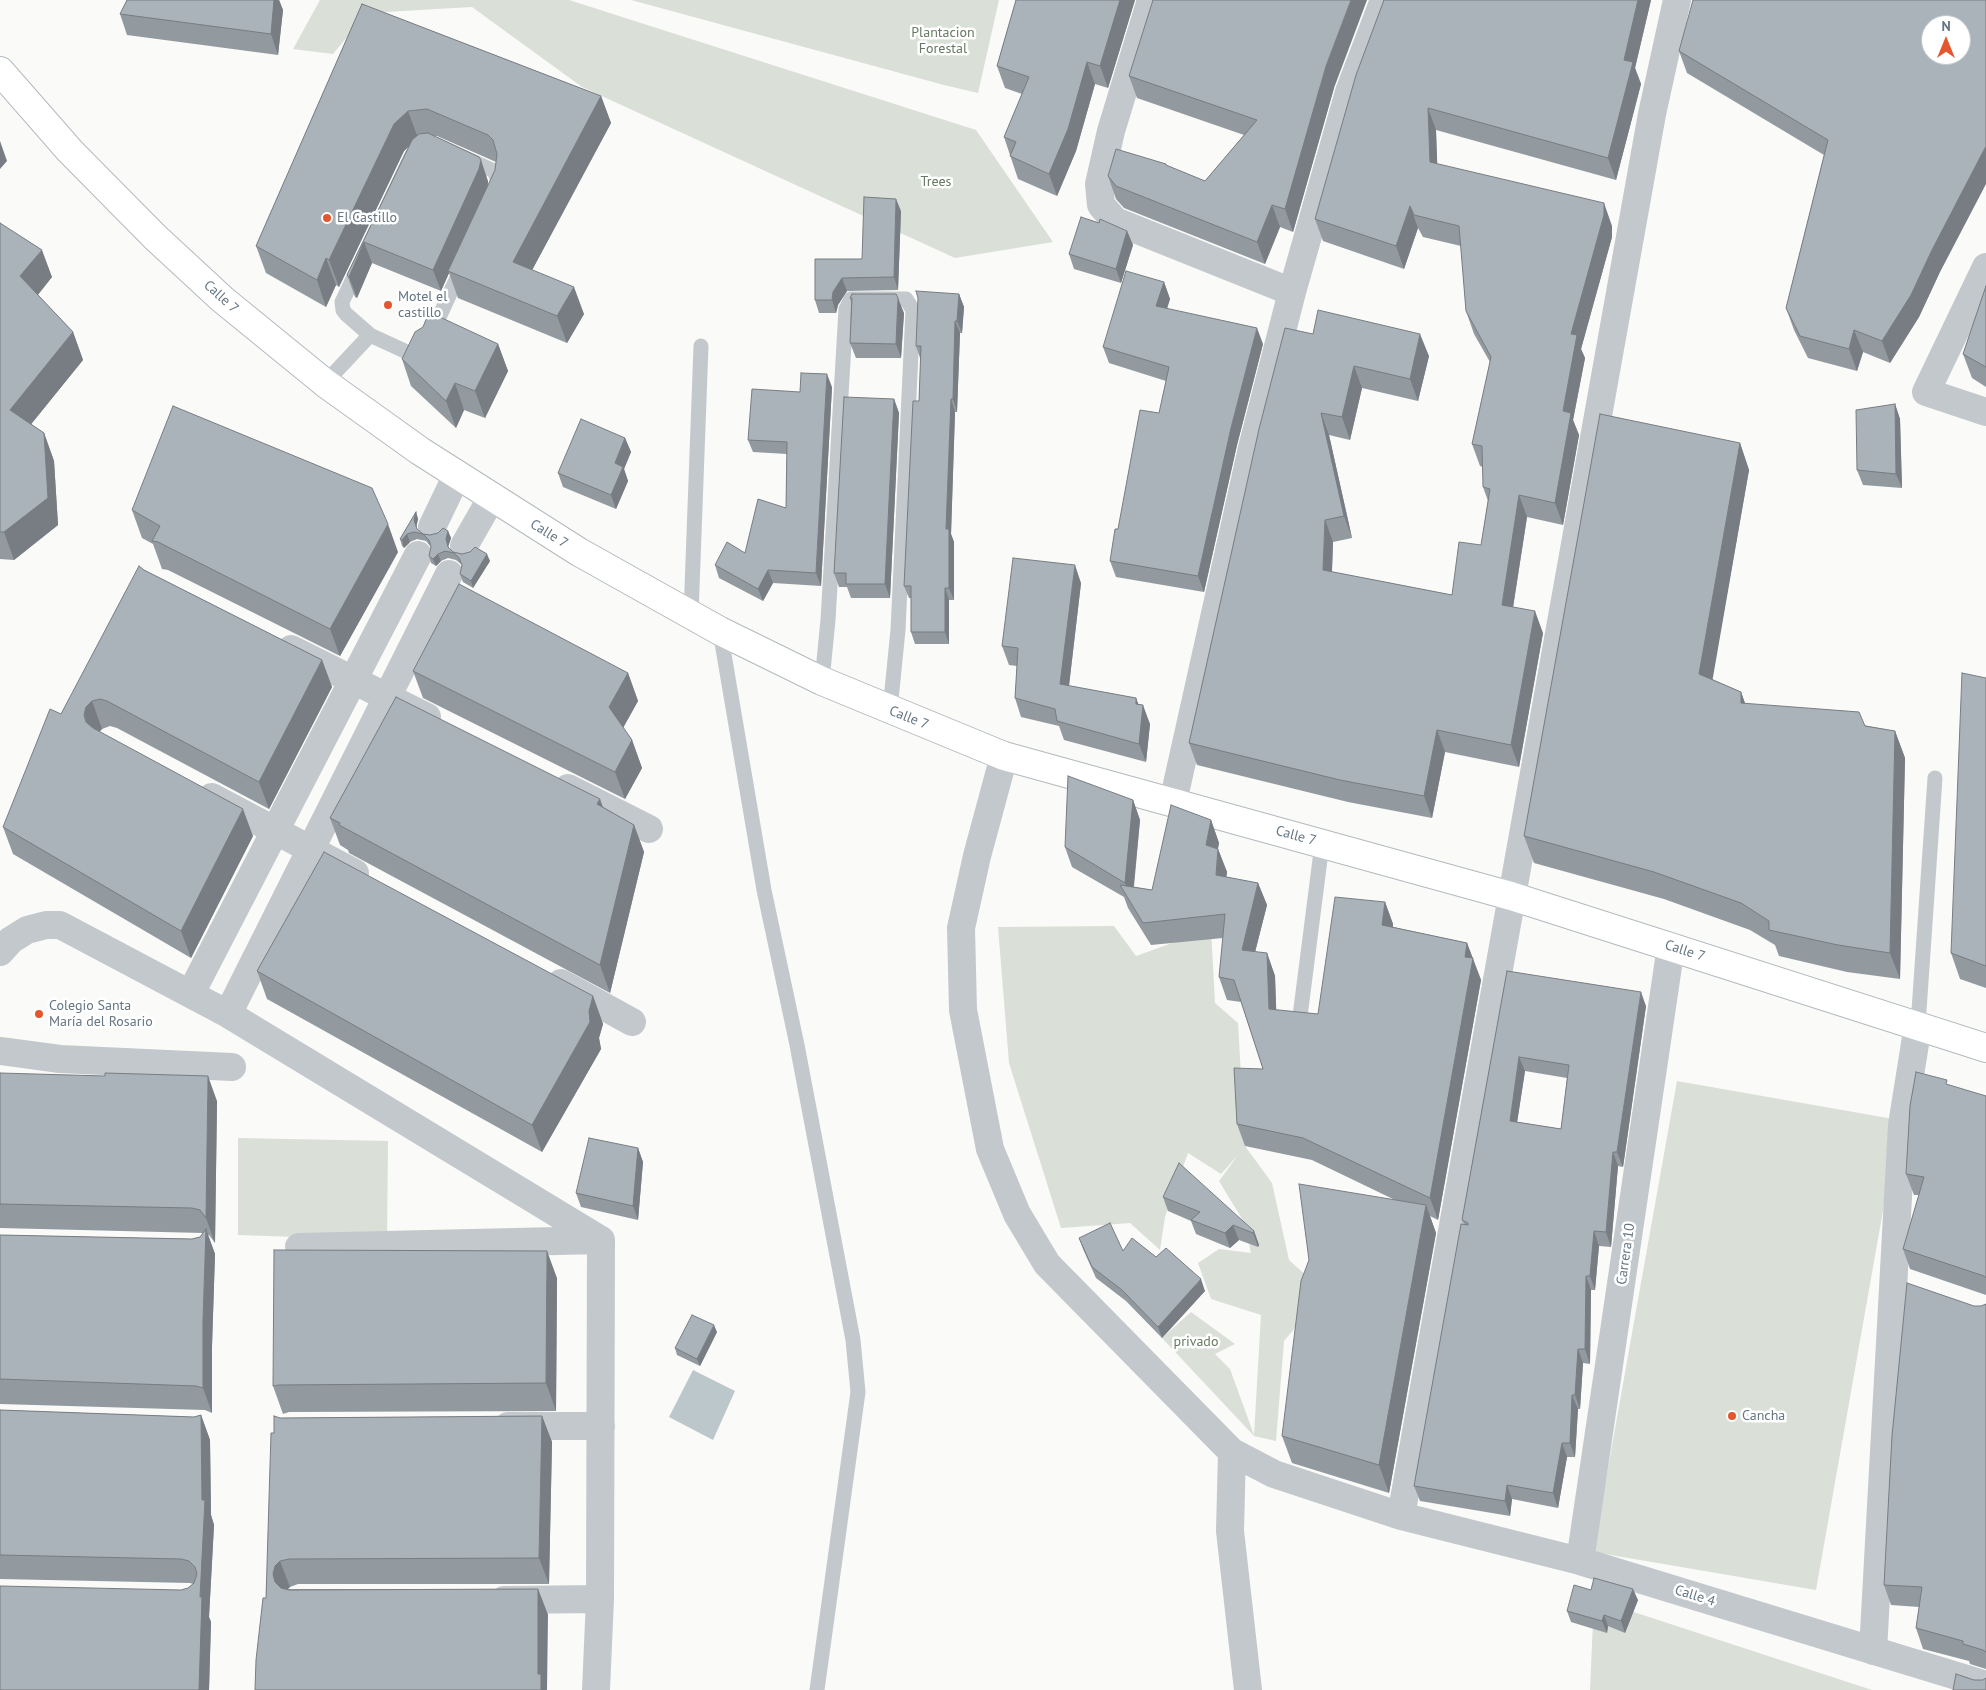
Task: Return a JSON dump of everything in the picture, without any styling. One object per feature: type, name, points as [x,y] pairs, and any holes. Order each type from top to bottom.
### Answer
[{"type":"street","points":[[1151,0],[1110,131],[1099,184],[1102,205],[1115,222],[1292,292]]},
{"type":"street","points":[[1172,802],[1252,448],[1292,292],[1350,92],[1384,0]]},
{"type":"street","points":[[1401,1516],[1652,114],[1677,0]]},
{"type":"street","name":"Calle 7","points":[[0,71],[70,151],[156,237],[222,299],[325,383],[420,451],[579,552],[720,631],[822,681],[1004,756],[1511,896],[1986,1048]]},
{"type":"street","points":[[1986,267],[1926,392],[1986,412]]},
{"type":"street","points":[[432,527],[457,475]]},
{"type":"street","points":[[464,546],[492,497]]},
{"type":"street","points":[[191,993],[418,555]]},
{"type":"street","points":[[228,1014],[449,574]]},
{"type":"street","points":[[266,637],[448,728]]},
{"type":"street","name":"Calle 4","points":[[1004,756],[977,856],[962,928],[962,1010],[990,1149],[1017,1214],[1048,1264],[1232,1452],[1274,1474],[1401,1516],[1580,1561],[1986,1685]]},
{"type":"street","points":[[544,776],[649,829]]},
{"type":"street","points":[[188,784],[380,887]]},
{"type":"street","points":[[0,952],[11,940],[27,930],[46,925],[60,925],[228,1014],[601,1240]]},
{"type":"street","name":"Carrera 10","points":[[1580,1561],[1671,946]]},
{"type":"street","points":[[537,970],[632,1022]]},
{"type":"street","points":[[1873,1651],[1902,1125],[1918,1025]]},
{"type":"street","points":[[0,1051],[60,1059],[232,1067]]},
{"type":"street","points":[[299,1247],[601,1240]]},
{"type":"street","points":[[596,1690],[600,1599],[601,1240]]},
{"type":"street","points":[[1893,1280],[1921,1290]]},
{"type":"street","points":[[484,1426],[601,1426]]},
{"type":"street","points":[[1232,1452],[1230,1531],[1248,1690]]},
{"type":"street","points":[[483,1600],[600,1599]]},
{"type":"lane","points":[[437,145],[494,170],[498,180],[496,192],[424,350],[417,353],[409,353],[370,334],[342,310],[342,302],[412,155],[423,146],[437,145]]},
{"type":"lane","points":[[822,681],[828,620],[846,309],[851,299],[906,299],[913,310],[898,630],[890,710]]},
{"type":"lane","points":[[325,383],[370,334]]},
{"type":"lane","points":[[691,615],[701,346]]},
{"type":"lane","points":[[720,631],[764,890],[797,1045],[853,1340],[858,1392],[817,1690]]},
{"type":"lane","points":[[1918,1025],[1935,778]]},
{"type":"lane","points":[[1299,1024],[1322,844]]},
{"type":"green space","name":"Trees","points":[[320,0],[569,0],[976,130],[1053,242],[955,258],[582,87],[472,7],[367,13],[333,54],[293,49]]},
{"type":"green space","name":"Plantacion Forestal","points":[[631,0],[999,0],[978,93]]},
{"type":"green space","name":"privado","points":[[1114,926],[1136,956],[1211,929],[1215,1003],[1238,1023],[1245,1146],[1272,1183],[1289,1260],[1319,1287],[1311,1309],[1284,1341],[1276,1441],[1254,1436],[1162,1338],[1191,1312],[1235,1344],[1215,1354],[1230,1369],[1254,1435],[1261,1315],[1211,1299],[1198,1263],[1219,1249],[1251,1253],[1245,1224],[1219,1181],[1238,1155],[1221,1174],[1188,1153],[1165,1217],[1160,1250],[1130,1223],[1061,1228],[1009,1063],[998,927]]},
{"type":"green space","name":"Cancha","points":[[1677,1081],[1899,1120],[1816,1590],[1593,1552]]},
{"type":"green space","points":[[238,1138],[388,1141],[387,1240],[238,1235]]},
{"type":"green space","points":[[1594,1599],[1872,1690],[1590,1690]]},
{"type":"shaded area","points":[[693,1370],[735,1391],[713,1440],[669,1417]]},
{"type":"building","points":[[127,0],[274,0],[271,34],[120,14]]},
{"type":"building","points":[[1016,0],[1120,0],[1100,66],[1087,62],[1068,129],[1049,174],[1010,156],[1016,142],[1004,137],[1029,77],[997,66]]},
{"type":"building","points":[[1153,0],[1351,0],[1326,66],[1285,209],[1272,205],[1257,242],[1116,186],[1108,176],[1116,149],[1166,164],[1205,181],[1257,120],[1129,76]]},
{"type":"building","points":[[1384,0],[1638,0],[1624,60],[1633,62],[1608,158],[1428,108],[1430,162],[1604,203],[1604,215],[1571,334],[1577,335],[1563,411],[1571,413],[1555,503],[1519,495],[1502,605],[1535,611],[1511,745],[1437,730],[1424,796],[1340,780],[1189,743],[1259,429],[1285,328],[1313,334],[1318,310],[1420,334],[1410,379],[1354,366],[1342,417],[1321,413],[1344,516],[1325,520],[1323,570],[1452,595],[1459,542],[1481,545],[1490,489],[1483,487],[1482,446],[1472,444],[1491,357],[1466,311],[1459,226],[1414,215],[1410,206],[1396,246],[1315,219],[1356,75]]},
{"type":"building","points":[[1693,0],[1986,0],[1986,146],[1911,295],[1882,341],[1854,330],[1849,349],[1800,336],[1786,308],[1828,140],[1679,51]]},
{"type":"building","name":"El Castillo","points":[[362,4],[601,96],[513,262],[574,287],[557,316],[448,271],[495,170],[497,154],[493,140],[488,135],[427,109],[408,111],[394,124],[329,260],[326,258],[317,280],[256,246]]},
{"type":"building","points":[[428,133],[479,157],[481,160],[479,169],[433,270],[364,242],[349,277],[347,275],[412,140],[419,134]]},
{"type":"building","points":[[864,197],[896,199],[894,277],[842,278],[833,292],[832,300],[815,300],[815,259],[862,259]]},
{"type":"building","points":[[1081,217],[1099,223],[1100,219],[1127,231],[1116,269],[1069,254]]},
{"type":"building","points":[[0,223],[42,250],[20,276],[73,332],[10,410],[44,433],[48,498],[4,532],[0,532]]},
{"type":"building","points":[[1126,271],[1164,282],[1156,306],[1257,328],[1231,428],[1198,576],[1110,561],[1115,529],[1118,529],[1140,410],[1159,413],[1169,367],[1103,347]]},
{"type":"building","points":[[1986,286],[1986,367],[1963,354]]},
{"type":"building","points":[[916,291],[959,294],[957,321],[955,321],[953,399],[951,399],[946,529],[949,529],[949,588],[945,588],[945,632],[911,632],[911,586],[904,586],[913,401],[919,401],[921,346],[916,346],[918,298]]},
{"type":"building","points":[[852,294],[896,294],[898,298],[896,344],[850,343],[852,298],[850,298]]},
{"type":"building","points":[[429,312],[498,344],[475,391],[455,383],[446,401],[402,359],[415,332],[423,327]]},
{"type":"building","points":[[801,373],[827,374],[816,573],[768,570],[758,589],[715,565],[727,542],[745,553],[758,499],[786,508],[787,442],[748,440],[752,389],[800,392]]},
{"type":"building","points":[[844,397],[894,399],[885,584],[846,584],[846,573],[834,573]]},
{"type":"building","points":[[1895,404],[1896,474],[1857,470],[1856,410]]},
{"type":"building","points":[[173,406],[372,488],[388,524],[330,629],[158,542],[152,541],[160,526],[132,510]]},
{"type":"building","points":[[1600,414],[1740,443],[1699,674],[1741,692],[1741,703],[1859,712],[1865,726],[1895,731],[1890,953],[1838,945],[1769,930],[1769,921],[1741,903],[1654,872],[1524,836]]},
{"type":"building","points":[[581,419],[625,438],[615,463],[623,467],[611,495],[558,473]]},
{"type":"building","points":[[416,512],[414,520],[417,529],[423,534],[414,532],[407,534],[402,540],[400,539]]},
{"type":"building","points":[[443,528],[448,531],[446,539],[448,547],[453,552],[462,554],[470,552],[475,547],[487,554],[471,581],[460,574],[462,565],[454,553],[445,551],[433,559],[429,556],[431,547],[429,540],[423,534],[438,533]]},
{"type":"building","points":[[1013,558],[1075,565],[1060,684],[1136,698],[1136,704],[1143,705],[1139,744],[1057,721],[1055,709],[1015,698],[1018,648],[1002,646]]},
{"type":"building","points":[[139,566],[322,660],[259,782],[107,701],[100,699],[92,701],[86,707],[84,715],[86,722],[93,728],[243,809],[181,931],[3,827],[50,709],[61,714]]},
{"type":"building","points":[[459,584],[628,673],[609,707],[632,740],[615,772],[413,671]]},
{"type":"building","points":[[1962,673],[1986,678],[1986,966],[1951,953]]},
{"type":"building","points":[[396,697],[600,799],[597,804],[634,825],[600,965],[339,825],[340,823],[330,818]]},
{"type":"building","points":[[1068,776],[1133,800],[1125,883],[1065,847]]},
{"type":"building","points":[[1171,805],[1211,820],[1206,845],[1218,849],[1216,875],[1258,883],[1242,950],[1267,953],[1269,1009],[1318,1014],[1335,897],[1385,902],[1382,925],[1467,943],[1465,957],[1473,958],[1430,1198],[1303,1138],[1237,1124],[1234,1068],[1263,1069],[1234,980],[1219,977],[1225,914],[1143,923],[1120,885],[1152,890]]},
{"type":"building","points":[[324,852],[593,996],[589,1011],[590,1022],[532,1125],[257,971]]},
{"type":"building","points":[[1507,971],[1641,992],[1617,1152],[1613,1152],[1606,1232],[1594,1231],[1590,1276],[1586,1276],[1585,1349],[1578,1349],[1575,1395],[1572,1395],[1570,1443],[1562,1443],[1553,1493],[1507,1485],[1505,1501],[1414,1486],[1461,1224],[1468,1225],[1468,1223],[1462,1220]],"holes":[[[1519,1057],[1569,1065],[1561,1129],[1510,1121]]]},
{"type":"building","points":[[1916,1072],[1947,1080],[1946,1084],[1986,1096],[1986,1278],[1903,1249],[1924,1177],[1906,1174],[1910,1106]]},
{"type":"building","points":[[0,1073],[105,1076],[105,1073],[208,1076],[206,1218],[200,1210],[192,1208],[0,1204]]},
{"type":"building","points":[[589,1138],[638,1148],[633,1206],[576,1193]]},
{"type":"building","points":[[1179,1163],[1254,1231],[1253,1233],[1233,1225],[1225,1233],[1191,1220],[1200,1212],[1163,1197]]},
{"type":"building","points":[[1299,1184],[1426,1205],[1379,1465],[1282,1436],[1301,1281],[1309,1260]]},
{"type":"building","points":[[1110,1223],[1123,1251],[1132,1238],[1156,1257],[1166,1248],[1201,1279],[1158,1327],[1122,1290],[1092,1267],[1079,1238]]},
{"type":"building","points":[[206,1229],[203,1388],[196,1386],[0,1379],[0,1235],[192,1239],[200,1237]]},
{"type":"building","points":[[274,1250],[547,1251],[546,1383],[273,1386]]},
{"type":"building","points":[[1907,1283],[1974,1306],[1986,1304],[1986,1652],[1963,1644],[1963,1641],[1916,1628],[1922,1587],[1884,1585],[1892,1436]]},
{"type":"building","points":[[692,1315],[714,1325],[697,1359],[675,1348]]},
{"type":"building","points":[[0,1410],[194,1417],[201,1415],[202,1500],[205,1500],[200,1597],[202,1597],[199,1690],[0,1690],[0,1586],[181,1590],[188,1588],[194,1583],[197,1574],[195,1567],[189,1561],[181,1559],[0,1555]]},
{"type":"building","points":[[274,1416],[280,1418],[542,1416],[539,1558],[289,1559],[280,1561],[275,1566],[273,1574],[275,1582],[281,1588],[289,1590],[538,1589],[538,1674],[541,1674],[541,1690],[255,1690],[256,1660],[263,1598],[266,1598],[271,1433],[274,1433]]},
{"type":"building","points":[[1594,1578],[1633,1589],[1621,1621],[1604,1615],[1602,1621],[1567,1611],[1574,1585],[1591,1590]]},
{"type":"building","points":[[1956,1674],[1974,1680],[1986,1678],[1986,1690],[1953,1690]]},
{"type":"place","name":"El Castillo","points":[[327,218]]},
{"type":"place","name":"Motel el castillo","points":[[388,305]]},
{"type":"place","name":"Colegio Santa María del Rosario","points":[[39,1014]]},
{"type":"place","name":"Cancha","points":[[1732,1416]]}]
